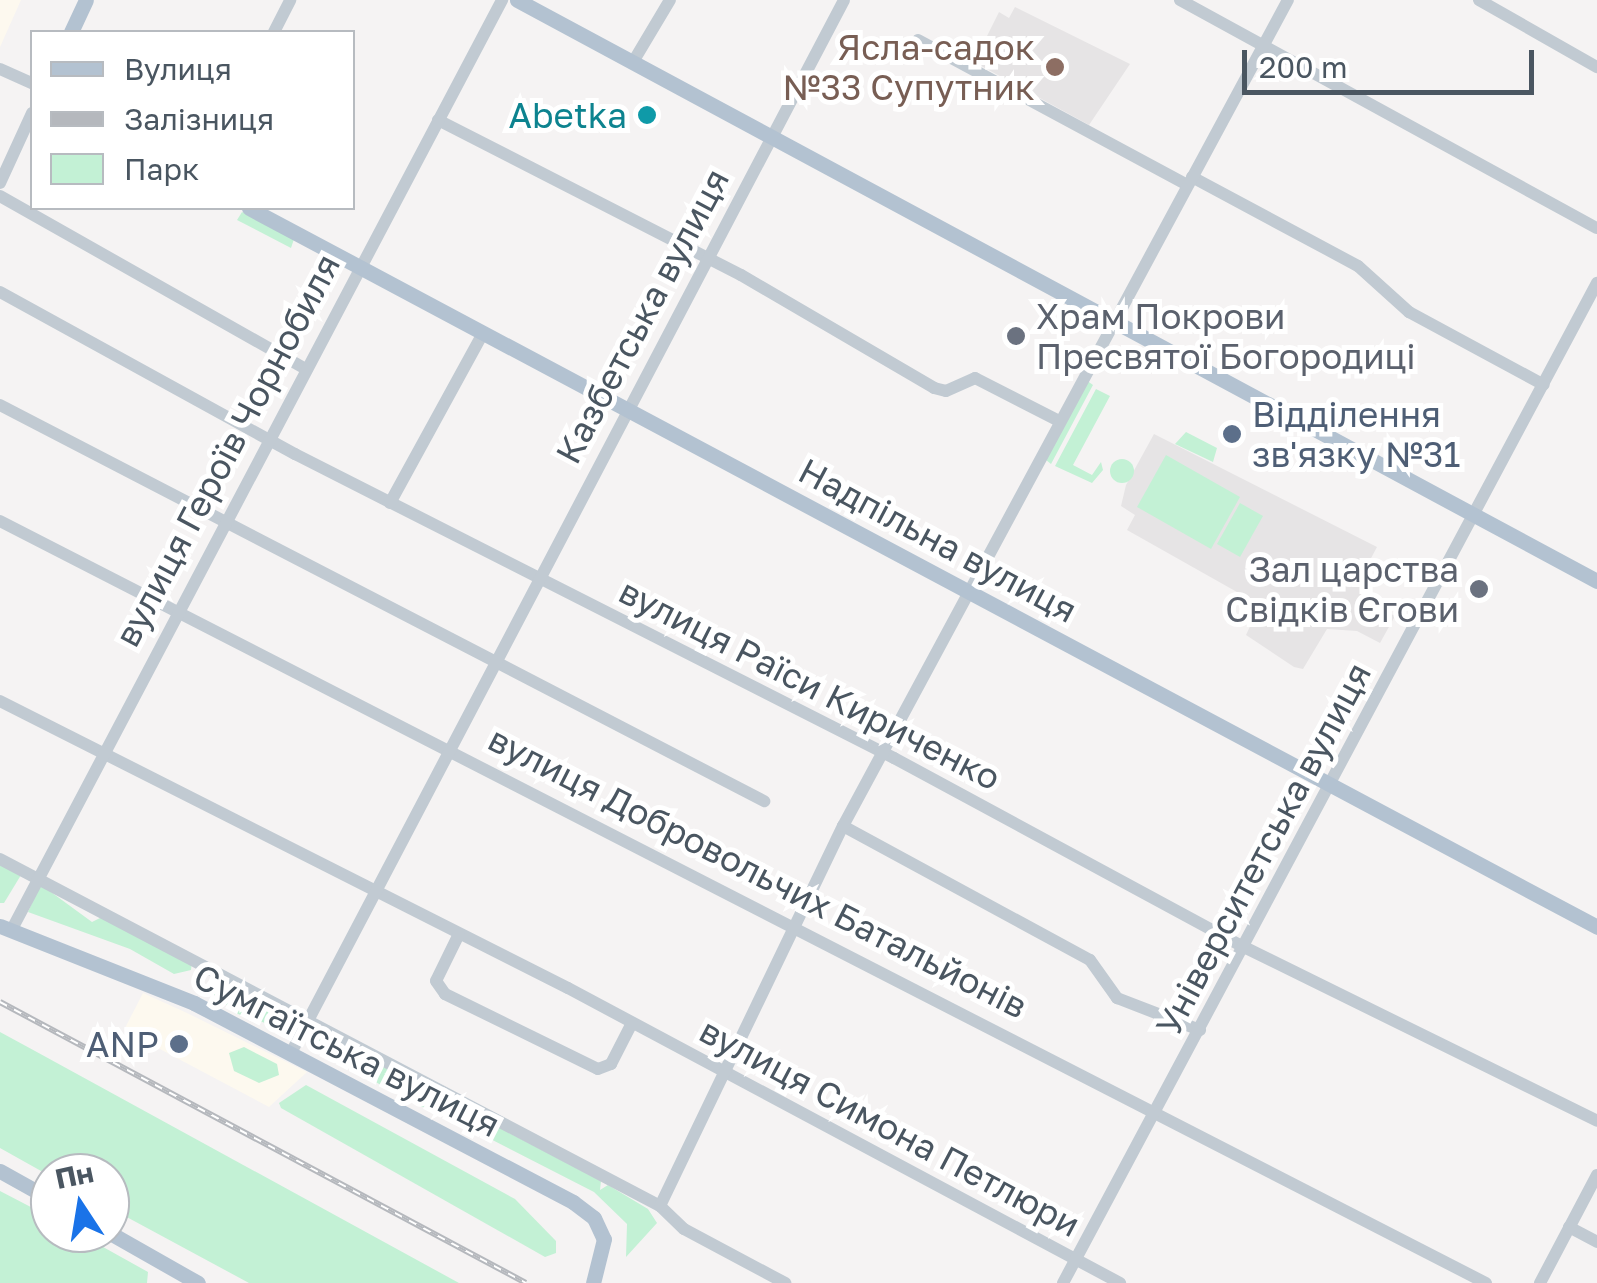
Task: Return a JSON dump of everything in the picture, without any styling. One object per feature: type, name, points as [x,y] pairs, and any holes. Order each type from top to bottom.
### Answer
[{"type":"main road","points":[[72,30],[86,0]]},
{"type":"main road","points":[[516,0],[1597,582]]},
{"type":"main road","name":"Надпільна вулиця","points":[[253,210],[1597,927]]},
{"type":"main road","name":"Сумгаїтська вулиця","points":[[6,928],[162,988],[589,1213],[605,1244],[593,1283]]},
{"type":"main road","points":[[0,1171],[30,1188]]},
{"type":"main road","points":[[130,1244],[198,1283]]},
{"type":"street","points":[[275,30],[290,0]]},
{"type":"street","name":"вулиця Героїв Чорнобиля","points":[[6,928],[38,878],[222,521],[502,0]]},
{"type":"street","points":[[633,62],[670,0]]},
{"type":"street","name":"Казбетська вулиця","points":[[291,1053],[536,576],[844,0]]},
{"type":"street","points":[[1180,0],[1597,228]]},
{"type":"street","points":[[660,1206],[843,826],[1057,420],[1288,0]]},
{"type":"street","points":[[1479,0],[1597,67]]},
{"type":"street","points":[[918,40],[1358,266],[1409,312],[1544,385]]},
{"type":"street","points":[[0,69],[30,82]]},
{"type":"street","points":[[0,183],[30,118]]},
{"type":"street","points":[[438,120],[708,259],[940,391],[975,378],[1057,420]]},
{"type":"street","points":[[0,196],[304,368]]},
{"type":"street","name":"Університетська вулиця","points":[[1063,1283],[1246,948],[1597,283]]},
{"type":"street","name":"вулиця Раїси Кириченко","points":[[0,292],[390,503],[881,754],[1246,948],[1597,1121]]},
{"type":"street","points":[[390,503],[483,333]]},
{"type":"street","points":[[0,405],[764,801]]},
{"type":"street","name":"вулиця Добровольчих Батальйонів","points":[[0,521],[795,924],[1486,1283]]},
{"type":"street","name":"вулиця Симона Петлюри","points":[[0,701],[632,1022],[1120,1283]]},
{"type":"street","points":[[843,826],[1090,960],[1117,998],[1200,1030]]},
{"type":"street","points":[[0,859],[660,1206],[684,1229],[785,1283]]},
{"type":"street","points":[[460,934],[436,981],[440,991],[461,1002],[598,1070],[611,1064],[632,1022]]},
{"type":"street","points":[[1540,1283],[1597,1174]]},
{"type":"street","points":[[1569,1227],[1597,1242]]},
{"type":"shaded area","points":[[0,0],[21,0],[0,47]]},
{"type":"shaded area","name":"Ясла-садок №33 Супутник","points":[[1015,7],[1130,64],[1089,125],[974,62],[999,12],[1009,18]]},
{"type":"shaded area","points":[[1154,434],[1377,547],[1362,575],[1372,582],[1363,599],[1395,616],[1380,643],[1357,631],[1327,629],[1303,669],[1294,667],[1246,635],[1260,605],[1127,530],[1135,515],[1121,506],[1126,485]]},
{"type":"shaded area","points":[[143,993],[307,1072],[269,1107],[124,1030]]},
{"type":"green space","points":[[242,212],[294,239],[291,248],[237,220]]},
{"type":"green space","points":[[1086,380],[1093,385],[1051,464],[1046,460]]},
{"type":"green space","points":[[1096,389],[1110,396],[1073,465],[1092,475],[1101,462],[1103,470],[1092,483],[1055,466]]},
{"type":"green space","points":[[1186,432],[1217,448],[1213,462],[1175,444]]},
{"type":"green space","points":[[1166,455],[1240,497],[1211,549],[1137,507]]},
{"type":"green space","points":[[1122,459],[1134,471],[1122,483],[1110,471]]},
{"type":"green space","points":[[1240,503],[1263,516],[1240,557],[1217,544]]},
{"type":"green space","points":[[0,863],[21,875],[4,903],[0,903]]},
{"type":"green space","points":[[40,884],[92,922],[102,917],[192,961],[191,970],[174,974],[130,949],[28,912]]},
{"type":"green space","points":[[214,975],[286,1013],[283,1029],[238,1014],[212,993]]},
{"type":"green space","points":[[312,1025],[349,1045],[351,1056],[355,1052],[601,1181],[600,1190],[608,1185],[648,1209],[657,1223],[626,1257],[627,1224],[594,1192],[469,1128],[461,1118],[444,1118],[447,1110],[440,1105],[422,1107],[316,1050],[308,1045]]},
{"type":"green space","points":[[0,1032],[459,1283],[249,1283],[130,1219],[130,1153],[30,1153],[30,1165],[0,1148]]},
{"type":"green space","points":[[244,1047],[277,1064],[279,1075],[259,1083],[234,1071],[229,1053]]},
{"type":"green space","points":[[306,1085],[515,1199],[556,1241],[556,1253],[545,1257],[281,1108],[279,1103]]},
{"type":"green space","points":[[0,1191],[30,1207],[30,1253],[114,1253],[148,1272],[147,1283],[0,1283]]},
{"type":"railway","points":[[0,1002],[526,1283]]},
{"type":"place","name":"Ясла-садок №33 Супутник","points":[[1055,67]]},
{"type":"place","name":"Abetka","points":[[647,115]]},
{"type":"place","name":"Храм Покрови Пресвятої Богородиці","points":[[1016,336]]},
{"type":"place","name":"Відділення зв'язку №31","points":[[1232,434]]},
{"type":"place","name":"Зал царства Свідків Єгови","points":[[1479,589]]},
{"type":"place","name":"ANP","points":[[179,1044]]}]
